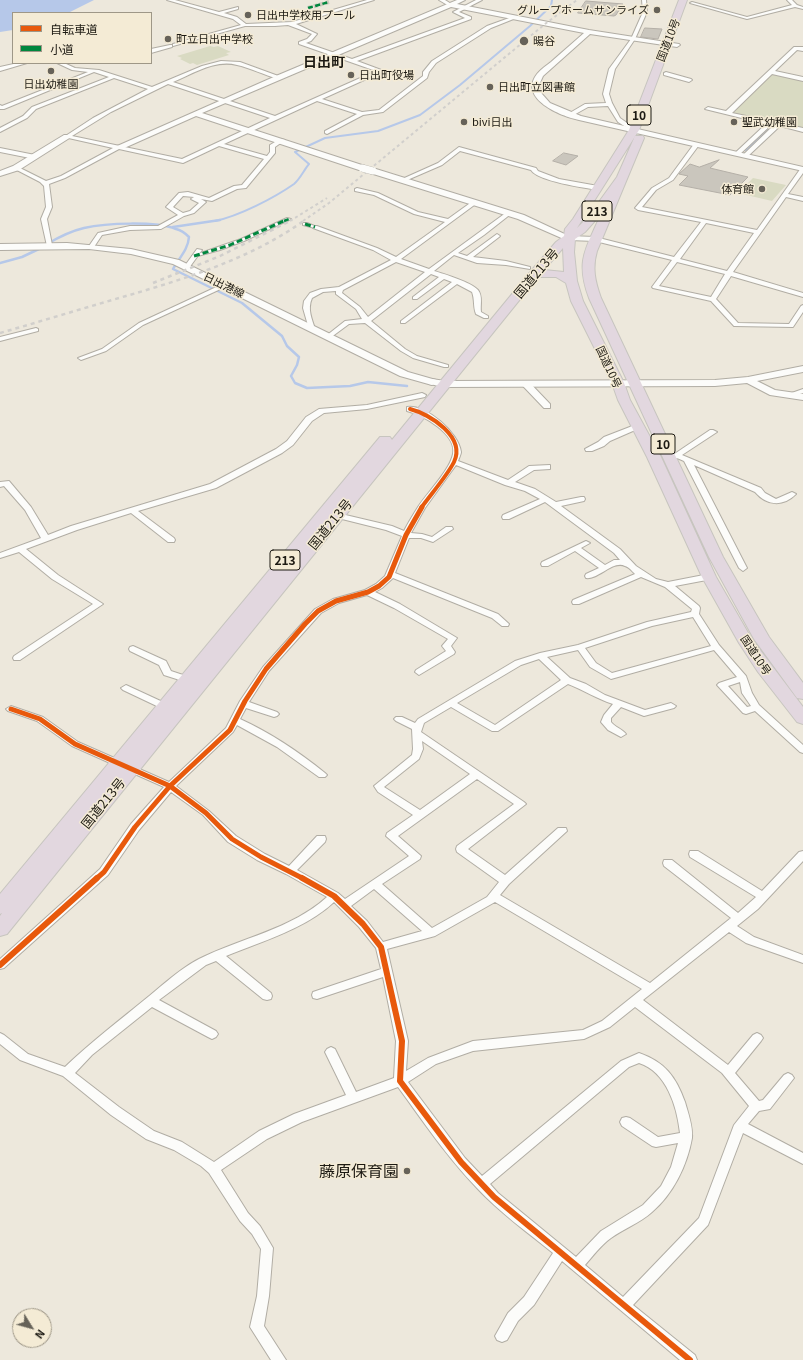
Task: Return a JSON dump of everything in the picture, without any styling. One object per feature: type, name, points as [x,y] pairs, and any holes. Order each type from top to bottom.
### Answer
[{"type":"highway","name":"国道10号","points":[[689,3],[674,45],[595,239],[588,263],[588,279],[595,298],[634,383],[673,457],[707,537],[762,639],[803,694]]},
{"type":"highway","name":"国道10号","points":[[577,221],[638,131],[667,70]]},
{"type":"highway","name":"国道213号","points":[[564,236],[581,230],[592,219],[620,179]]},
{"type":"highway","name":"国道213号","points":[[124,766],[164,706],[416,411],[422,395],[438,383],[446,366],[486,318],[532,270],[557,248],[564,236],[577,221]]},
{"type":"highway","name":"国道10号","points":[[564,236],[568,252],[571,281],[577,301],[618,383],[624,400],[654,457],[709,577],[733,620],[760,662],[803,718]]},
{"type":"highway","name":"国道213号","points":[[0,930],[5,909],[337,515],[438,383],[532,270]]},
{"type":"highway","points":[[532,270],[559,274],[571,281]]},
{"type":"main road","name":"日出港線","points":[[0,247],[48,245],[92,246],[125,249],[150,254],[187,267],[404,374],[438,383]]},
{"type":"street","points":[[170,0],[235,18],[245,25]]},
{"type":"street","points":[[292,24],[372,0]]},
{"type":"street","points":[[442,0],[450,5],[514,18],[589,32],[674,45]]},
{"type":"street","points":[[44,184],[62,178],[119,147],[224,100],[462,0]]},
{"type":"street","points":[[351,61],[469,18],[455,12],[480,0]]},
{"type":"street","points":[[638,131],[617,118],[606,97],[612,69],[633,39],[645,12],[644,0]]},
{"type":"street","points":[[789,0],[795,6]]},
{"type":"street","points":[[689,3],[747,18],[795,6],[803,8]]},
{"type":"street","points":[[219,13],[236,8]]},
{"type":"street","points":[[327,132],[362,114],[381,111],[425,77],[426,72],[434,62],[489,27],[514,18]]},
{"type":"street","points":[[67,137],[183,161],[248,130],[381,71],[301,43],[308,40],[315,34],[286,23],[275,25],[245,25],[152,51]]},
{"type":"street","points":[[589,32],[540,75],[536,84],[536,91],[543,100],[551,106],[570,115],[803,169],[729,273],[713,299]]},
{"type":"street","points":[[728,113],[796,48],[803,49]]},
{"type":"street","points":[[0,174],[35,158],[104,113],[167,82],[194,71],[226,62],[235,62],[278,77]]},
{"type":"street","points":[[0,70],[21,64]]},
{"type":"street","points":[[62,64],[74,69],[93,70],[152,89]]},
{"type":"street","points":[[0,107],[2,108],[90,73],[93,70]]},
{"type":"street","points":[[667,70],[689,80]]},
{"type":"street","points":[[771,72],[803,79]]},
{"type":"street","points":[[0,130],[26,117],[34,108],[113,77]]},
{"type":"street","points":[[167,82],[275,118]]},
{"type":"street","points":[[316,100],[362,114]]},
{"type":"street","points":[[570,115],[586,105],[610,104]]},
{"type":"street","points":[[708,109],[803,130]]},
{"type":"street","points":[[195,113],[282,140],[362,168],[509,213],[564,236],[595,239],[729,273],[803,294]]},
{"type":"street","points":[[737,154],[770,123]]},
{"type":"street","points":[[745,156],[778,125]]},
{"type":"street","points":[[182,215],[169,207],[181,194],[188,194],[210,200],[236,187],[244,187],[273,152],[272,146],[282,140]]},
{"type":"street","points":[[218,144],[268,158]]},
{"type":"street","points":[[696,145],[673,176],[654,189],[638,208],[759,232]]},
{"type":"street","points":[[403,180],[440,164],[459,149],[534,169],[534,172],[558,181],[598,188]]},
{"type":"street","points":[[0,150],[35,158]]},
{"type":"street","points":[[16,168],[42,181],[47,186],[49,207],[44,219],[48,245]]},
{"type":"street","points":[[357,190],[376,194],[416,213],[448,221]]},
{"type":"street","points":[[785,195],[803,199]]},
{"type":"street","points":[[92,246],[100,234],[130,228],[158,228],[182,215],[192,212],[203,202],[189,197],[181,197]]},
{"type":"street","points":[[312,329],[306,312],[307,301],[311,295],[332,288],[340,289],[397,260],[475,202]]},
{"type":"street","points":[[328,337],[347,322],[366,321],[452,253],[482,234],[509,213]]},
{"type":"street","points":[[194,256],[217,250],[254,236],[288,219]]},
{"type":"street","points":[[705,221],[655,287],[713,299],[736,325],[791,326],[803,307]]},
{"type":"street","points":[[305,224],[375,249],[397,260],[457,281],[475,291],[478,299],[478,314],[486,318]]},
{"type":"street","points":[[468,258],[497,236]]},
{"type":"street","points":[[187,267],[200,250]]},
{"type":"street","points":[[452,253],[468,258],[494,263],[506,263],[532,270]]},
{"type":"street","points":[[415,298],[444,276]]},
{"type":"street","points":[[403,322],[457,281]]},
{"type":"street","points":[[81,358],[104,350],[141,324],[225,285]]},
{"type":"street","points":[[340,289],[338,294],[358,308],[366,321],[403,350],[416,357],[446,366]]},
{"type":"street","points":[[0,339],[36,330]]},
{"type":"street","points":[[438,383],[715,383],[748,380],[803,369]]},
{"type":"street","points":[[748,380],[773,393],[803,398]]},
{"type":"street","points":[[525,383],[547,406]]},
{"type":"street","points":[[790,395],[803,391]]},
{"type":"street","points":[[0,556],[74,528],[213,486],[279,451],[290,443],[310,419],[322,411],[366,407],[422,395]]},
{"type":"street","points":[[0,965],[104,872],[136,827],[170,786],[230,730],[266,669],[305,624],[318,611],[336,601],[368,592],[379,586],[390,574],[406,535],[421,508],[454,462],[457,452],[454,440],[445,428],[416,411]]},
{"type":"street","points":[[589,449],[601,444],[607,439],[638,427]]},
{"type":"street","points":[[673,457],[713,432]]},
{"type":"street","points":[[673,457],[687,460],[758,490],[762,495],[776,502],[792,494]]},
{"type":"street","points":[[687,460],[743,568]]},
{"type":"street","points":[[454,462],[472,467],[508,483],[536,491],[617,551],[625,562],[655,582],[668,585],[709,577]]},
{"type":"street","points":[[508,483],[532,468],[547,467]]},
{"type":"street","points":[[0,485],[6,482],[28,509],[46,539]]},
{"type":"street","points":[[506,517],[546,499]]},
{"type":"street","points":[[555,506],[581,499]]},
{"type":"street","points":[[132,510],[171,540]]},
{"type":"street","points":[[337,515],[389,528],[406,535],[422,536],[433,540],[449,529]]},
{"type":"street","points":[[545,564],[586,543]]},
{"type":"street","points":[[575,548],[604,568]]},
{"type":"street","points":[[17,658],[99,604],[55,577],[20,549]]},
{"type":"street","points":[[589,576],[617,562],[625,562]]},
{"type":"street","points":[[390,574],[495,616],[505,624]]},
{"type":"street","points":[[576,602],[642,574]]},
{"type":"street","points":[[668,585],[696,608],[695,614],[716,647],[743,678],[747,693],[756,707],[803,750]]},
{"type":"street","points":[[368,592],[397,606],[453,638],[446,646],[451,652],[419,672]]},
{"type":"street","points":[[420,815],[381,790],[379,786],[416,757],[418,749],[417,730],[421,721],[518,663],[540,656],[580,647],[650,624],[695,614]]},
{"type":"street","points":[[580,647],[593,665],[611,676],[716,647]]},
{"type":"street","points":[[133,649],[163,663],[167,673],[186,679]]},
{"type":"street","points":[[540,656],[567,680],[583,686],[602,697],[644,713],[671,706]]},
{"type":"street","points":[[743,678],[722,685],[746,711],[756,707]]},
{"type":"street","points":[[451,703],[495,729],[567,680]]},
{"type":"street","points":[[126,688],[164,706]]},
{"type":"street","points":[[619,703],[607,717],[606,722],[611,728],[621,734]]},
{"type":"street","points":[[244,704],[274,714]]},
{"type":"street","points":[[11,709],[40,719],[75,744],[170,786],[206,813],[232,839],[261,858],[290,871],[334,896],[344,905],[363,924],[381,947],[402,1041],[400,1081],[434,1127],[481,1184],[560,1253],[577,1265],[690,1360]]},
{"type":"street","points":[[399,719],[417,730],[521,804],[461,849],[505,881]]},
{"type":"street","points":[[235,720],[255,729],[304,761],[322,775]]},
{"type":"street","points":[[344,905],[416,856],[391,836],[477,774]]},
{"type":"street","points":[[381,947],[431,933],[491,900],[505,881],[562,831]]},
{"type":"street","points":[[290,871],[321,839]]},
{"type":"street","points":[[694,854],[763,896]]},
{"type":"street","points":[[213,1169],[263,1135],[298,1118],[400,1081],[432,1061],[473,1046],[584,1034],[606,1024],[729,926],[763,896],[803,856]]},
{"type":"street","points":[[668,863],[738,918]]},
{"type":"street","points":[[375,884],[431,933]]},
{"type":"street","points":[[67,1073],[88,1052],[202,962],[298,922],[320,908],[334,896]]},
{"type":"street","points":[[494,896],[651,988]]},
{"type":"street","points":[[729,926],[750,940],[803,959]]},
{"type":"street","points":[[217,956],[267,996]]},
{"type":"street","points":[[316,995],[387,971]]},
{"type":"street","points":[[636,1000],[728,1073],[756,1106]]},
{"type":"street","points":[[151,1001],[212,1034]]},
{"type":"street","points":[[728,1073],[757,1038]]},
{"type":"street","points":[[2,1043],[24,1057],[67,1073],[150,1135],[178,1146],[205,1162],[213,1169],[244,1217],[256,1230],[267,1248],[263,1296],[257,1327],[279,1360]]},
{"type":"street","points":[[331,1052],[353,1097]]},
{"type":"street","points":[[481,1184],[625,1064],[639,1058],[648,1061],[665,1074],[676,1094],[684,1118],[686,1137],[677,1168],[665,1190],[647,1209],[605,1236],[577,1265]]},
{"type":"street","points":[[624,1305],[704,1221],[740,1125],[756,1106],[766,1105],[788,1078]]},
{"type":"street","points":[[626,1122],[656,1142],[686,1137]]},
{"type":"street","points":[[740,1125],[803,1160]]},
{"type":"street","points":[[502,1336],[513,1317],[529,1301],[560,1253]]},
{"type":"green space","points":[[210,46],[218,46],[231,52],[226,53],[229,55],[197,65],[193,63],[190,64],[177,56]]},
{"type":"green space","points":[[772,74],[803,80],[803,129],[731,113]]},
{"type":"green space","name":"体育館","points":[[753,178],[786,185],[772,201],[738,193]]},
{"type":"water","points":[[0,0],[94,0],[70,12],[12,12],[12,30],[0,32]]},
{"type":"building","points":[[586,1],[623,4],[614,16],[578,13]]},
{"type":"building","points":[[645,28],[662,29],[658,39],[641,37]]},
{"type":"building","points":[[564,153],[578,156],[566,165],[553,161]]},
{"type":"building","points":[[719,160],[710,168],[748,177],[730,195],[679,185],[688,176],[679,174],[690,164],[699,167]]},
{"type":"waterway","points":[[218,220],[256,206],[294,184],[309,164],[295,152],[325,138],[378,131],[420,115],[460,85],[530,26],[551,6],[552,0]]},
{"type":"waterway","points":[[746,150],[773,126]]},
{"type":"waterway","points":[[173,227],[218,220]]},
{"type":"waterway","points":[[47,244],[74,231],[93,226],[143,224],[167,226],[180,230],[189,237],[185,250],[173,269],[242,303],[282,336],[287,346],[299,357],[297,365],[291,376],[295,383],[307,388],[350,386],[368,382],[407,386]]},
{"type":"waterway","points":[[0,263],[22,257],[41,248]]},
{"type":"tunnel","points":[[308,8],[329,2]]},
{"type":"railway","points":[[303,221],[329,203],[545,24],[577,0]]},
{"type":"railway","points":[[290,221],[327,198]]},
{"type":"railway","points":[[0,333],[149,289],[219,266],[263,245],[305,220]]},
{"type":"railway","points":[[153,283],[220,256],[290,221]]},
{"type":"marked path","points":[[308,8],[329,2]]},
{"type":"marked path","points":[[194,256],[242,240],[289,219]]},
{"type":"marked path","points":[[305,224],[315,227]]},
{"type":"cycle path","points":[[0,965],[104,872],[135,827],[170,786],[230,730],[245,701],[266,669],[318,611],[336,601],[368,592],[379,586],[389,577],[406,535],[421,508],[454,462],[457,452],[453,440],[445,428],[421,412],[410,409]]},
{"type":"cycle path","points":[[11,709],[40,719],[75,744],[170,786],[206,813],[232,839],[261,857],[290,871],[334,896],[344,905],[363,924],[381,947],[402,1041],[400,1081],[434,1127],[461,1162],[494,1197],[690,1360]]},
{"type":"place","name":"グループホームサンライズ","points":[[657,10]]},
{"type":"place","name":"日出中学校用プール","points":[[248,15]]},
{"type":"place","name":"町立日出中学校","points":[[168,39]]},
{"type":"place","name":"暘谷","points":[[524,41]]},
{"type":"place","name":"日出幼稚園","points":[[51,71]]},
{"type":"place","name":"日出町役場","points":[[351,75]]},
{"type":"place","name":"日出町立図書館","points":[[490,87]]},
{"type":"place","name":"bivi日出","points":[[464,122]]},
{"type":"place","name":"聖武幼稚園","points":[[734,122]]},
{"type":"place","name":"体育館","points":[[762,189]]},
{"type":"place","name":"藤原保育園","points":[[407,1171]]},
{"type":"district","name":"日出町","points":[[324,62]]}]
